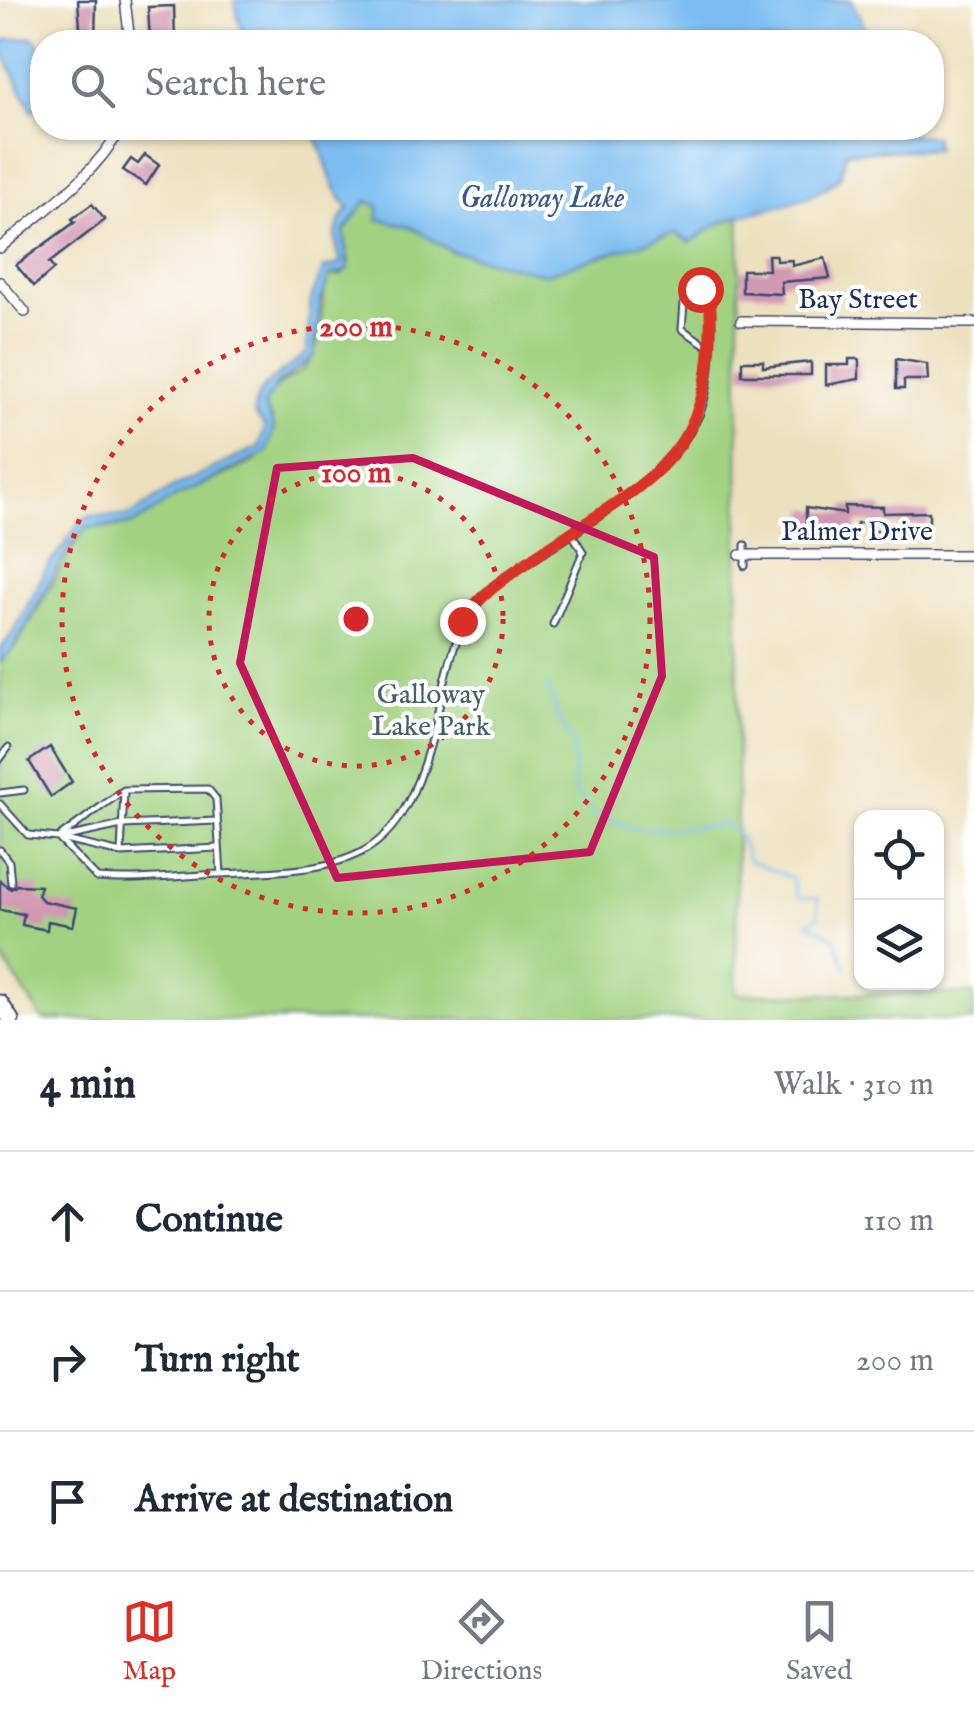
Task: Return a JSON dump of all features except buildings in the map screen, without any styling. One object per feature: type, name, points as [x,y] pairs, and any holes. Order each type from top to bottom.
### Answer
[{"type":"main road","points":[[0,1003],[12,1020]]},
{"type":"street","points":[[125,0],[129,30]]},
{"type":"street","points":[[0,248],[86,173],[114,140]]},
{"type":"street","points":[[0,282],[25,312]]},
{"type":"street","name":"Bay Street","points":[[741,322],[974,323]]},
{"type":"street","name":"Palmer Drive","points":[[744,551],[974,555]]},
{"type":"lane","points":[[58,838],[98,878],[323,868],[356,856],[394,826],[415,795],[462,621],[493,586],[654,474],[688,435],[706,392],[709,346],[710,298],[700,289],[685,290],[682,328],[709,346]]},
{"type":"lane","points":[[553,624],[583,552],[571,532]]},
{"type":"lane","points":[[744,551],[745,566]]},
{"type":"lane","points":[[0,759],[8,748]]},
{"type":"lane","points":[[0,794],[24,790]]},
{"type":"lane","points":[[58,838],[124,790],[208,790],[214,792],[221,874]]},
{"type":"lane","points":[[122,853],[124,790]]},
{"type":"lane","points":[[0,804],[28,835],[122,853],[219,848]]},
{"type":"lane","points":[[58,838],[122,825],[217,821]]},
{"type":"lane","points":[[0,850],[10,862],[11,882]]},
{"type":"highlighted area","points":[[413,458],[654,557],[662,676],[590,852],[337,878],[240,663],[277,468]]},
{"type":"green space","name":"Galloway Lake Park","points":[[684,140],[740,140],[736,994],[974,994],[974,1020],[43,1020],[0,955],[0,663],[18,643],[82,532],[93,525],[111,528],[134,524],[177,496],[254,462],[268,443],[272,420],[264,406],[269,396],[304,368],[314,353],[329,276],[342,275],[349,263],[344,232],[366,201],[379,206]]},
{"type":"water","points":[[234,0],[851,0],[866,30],[242,30]]},
{"type":"water","points":[[30,37],[30,107],[0,46],[7,40]]},
{"type":"water","name":"Galloway Lake","points":[[317,140],[935,140],[936,149],[846,152],[840,177],[811,196],[732,219],[690,242],[675,233],[544,274],[451,251],[409,226],[378,219],[379,206],[366,201],[344,232],[348,270],[329,276],[320,302],[314,356],[276,385],[264,406],[274,427],[267,452],[177,496],[134,524],[87,528],[62,559],[24,631],[0,663],[0,650],[15,630],[47,568],[82,520],[91,516],[130,516],[172,488],[259,447],[265,427],[254,413],[261,392],[306,352],[311,300],[323,269],[341,263],[336,235],[349,207],[336,190]]},
{"type":"waterway","points":[[547,684],[558,719],[573,743],[574,792],[594,814],[639,830],[726,825],[741,838],[748,860],[793,879],[797,898],[818,899],[818,917],[808,923],[836,939],[846,969]]},
{"type":"route","points":[[462,621],[493,586],[654,474],[688,435],[706,392],[710,298],[700,289]]}]
